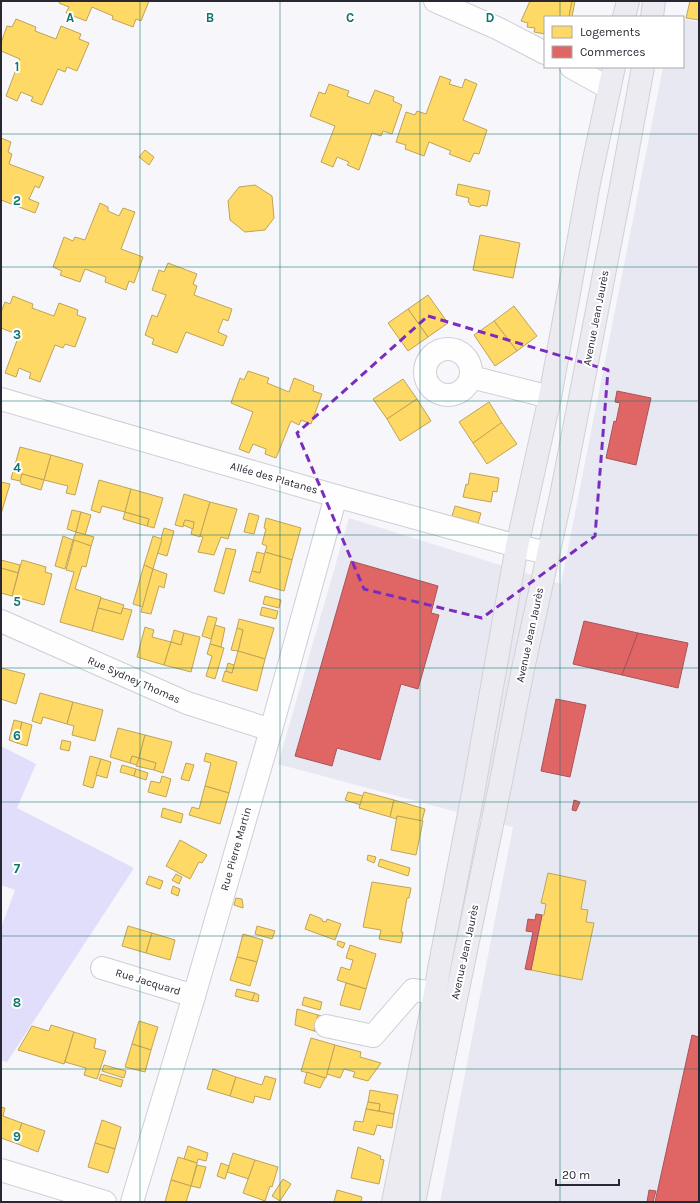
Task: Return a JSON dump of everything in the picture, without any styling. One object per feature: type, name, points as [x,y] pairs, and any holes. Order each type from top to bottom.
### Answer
[{"type":"main road","points":[[624,16],[628,1]]},
{"type":"main road","points":[[652,16],[654,1]]},
{"type":"main road","name":"Avenue Jean Jaurès","points":[[393,1202],[474,788],[517,546],[550,397],[588,191],[614,68]]},
{"type":"main road","name":"Avenue Jean Jaurès","points":[[414,1202],[523,669],[564,482],[643,68]]},
{"type":"street","points":[[435,1],[500,29],[544,52]]},
{"type":"street","points":[[573,68],[609,88]]},
{"type":"street","points":[[471,377],[550,397]]},
{"type":"street","name":"Allée des Platanes","points":[[1,399],[336,496],[517,546],[548,553]]},
{"type":"street","name":"Rue Pierre Martin","points":[[132,1202],[194,996],[336,496]]},
{"type":"street","name":"Rue Sydney Thomas","points":[[1,621],[187,703],[270,730]]},
{"type":"street","name":"Rue Jacquard","points":[[102,968],[194,996]]},
{"type":"street","points":[[326,1026],[374,1036],[413,990],[435,993]]},
{"type":"street","points":[[1,1170],[105,1202]]},
{"type":"highlighted area","points":[[428,316],[608,370],[595,536],[482,618],[364,589],[297,433]]},
{"type":"shaded area","points":[[684,19],[699,22],[699,1202],[440,1202],[513,827],[278,764],[349,518],[561,584],[663,68],[684,68]]},
{"type":"shaded area","points":[[1,746],[36,764],[17,808],[134,868],[7,1062],[1,1060],[1,928],[15,890],[1,885]]},
{"type":"building: Logements","points":[[60,1],[149,1],[141,21],[136,19],[133,27],[112,19],[113,16],[92,7],[86,21],[66,13],[69,7],[59,3]]},
{"type":"building: Logements","points":[[530,1],[572,1],[569,16],[544,16],[544,34],[534,32],[535,28],[527,27],[528,23],[521,21]]},
{"type":"building: Logements","points":[[572,1],[575,1],[572,16],[569,16]]},
{"type":"building: Logements","points":[[690,1],[699,1],[699,20],[686,18]]},
{"type":"building: Logements","points":[[16,19],[36,27],[35,31],[56,39],[61,26],[81,34],[79,39],[89,43],[77,71],[67,67],[65,72],[58,69],[42,105],[31,101],[33,97],[21,92],[17,101],[6,96],[20,59],[1,51],[1,43],[7,26],[12,27]]},
{"type":"building: Logements","points":[[440,76],[451,80],[449,84],[462,88],[465,79],[477,84],[463,120],[487,130],[479,154],[474,153],[470,162],[449,154],[451,151],[429,142],[424,156],[405,149],[406,145],[396,142],[406,112],[415,115],[417,111],[426,114]]},
{"type":"building: Logements","points":[[329,84],[349,91],[347,96],[369,104],[375,90],[394,97],[393,101],[402,105],[392,134],[383,131],[381,136],[372,133],[359,170],[347,165],[349,162],[337,157],[333,167],[321,162],[335,126],[310,116],[319,92],[325,94]]},
{"type":"building: Logements","points":[[1,138],[11,142],[8,152],[12,154],[9,164],[44,177],[39,188],[35,186],[29,199],[39,203],[35,213],[1,200]]},
{"type":"building: Logements","points":[[145,150],[154,157],[149,165],[139,157]]},
{"type":"building: Logements","points":[[458,184],[490,191],[487,206],[481,205],[480,207],[470,205],[468,202],[469,198],[456,195]]},
{"type":"building: Logements","points":[[255,185],[272,196],[274,218],[265,230],[245,232],[230,220],[228,201],[239,187]]},
{"type":"building: Logements","points":[[100,203],[108,207],[108,211],[119,216],[123,208],[135,212],[121,249],[143,257],[134,283],[129,281],[126,290],[105,282],[106,277],[85,269],[80,282],[60,275],[62,271],[53,267],[64,237],[73,241],[75,237],[85,240]]},
{"type":"building: Logements","points":[[480,235],[520,243],[513,278],[473,270]]},
{"type":"building: Logements","points":[[168,263],[197,274],[193,284],[197,286],[194,295],[232,309],[228,321],[223,319],[218,332],[227,336],[223,346],[186,332],[177,353],[152,344],[154,339],[145,335],[152,315],[157,317],[166,295],[152,290],[159,270],[164,272]]},
{"type":"building: Logements","points":[[428,295],[448,323],[428,337],[408,309]]},
{"type":"building: Logements","points":[[13,296],[33,304],[32,308],[54,316],[59,303],[78,310],[77,315],[86,318],[75,347],[65,344],[63,348],[55,345],[40,382],[29,378],[31,373],[19,368],[16,377],[5,373],[19,335],[1,328],[1,312],[5,302],[10,304]]},
{"type":"building: Logements","points":[[514,306],[537,336],[517,351],[494,321]]},
{"type":"building: Logements","points":[[408,309],[428,337],[408,351],[388,323]]},
{"type":"building: Logements","points":[[494,321],[517,351],[495,366],[474,335]]},
{"type":"building: Logements","points":[[248,371],[269,378],[267,383],[289,392],[294,378],[314,386],[313,391],[322,394],[311,424],[301,420],[299,425],[291,421],[276,458],[265,454],[266,449],[253,444],[249,453],[239,449],[253,412],[231,403],[240,378],[244,380]]},
{"type":"building: Logements","points":[[403,379],[417,399],[387,419],[373,399]]},
{"type":"building: Logements","points":[[417,399],[431,421],[400,441],[387,419]]},
{"type":"building: Logements","points":[[489,402],[502,423],[473,443],[459,422]]},
{"type":"building: Logements","points":[[501,423],[517,444],[487,464],[473,443]]},
{"type":"building: Logements","points":[[20,447],[51,455],[44,480],[22,474],[20,481],[11,479]]},
{"type":"building: Logements","points":[[51,455],[83,464],[75,495],[66,493],[68,486],[44,480]]},
{"type":"building: Logements","points":[[470,473],[499,478],[497,492],[493,491],[491,502],[463,497],[466,484],[468,485]]},
{"type":"building: Logements","points":[[22,474],[44,480],[41,490],[21,484],[20,481]]},
{"type":"building: Logements","points":[[99,480],[131,489],[125,512],[102,506],[100,513],[91,510]]},
{"type":"building: Logements","points":[[1,482],[10,484],[1,514]]},
{"type":"building: Logements","points":[[131,489],[163,498],[154,528],[147,526],[149,519],[125,512]]},
{"type":"building: Logements","points":[[184,494],[210,502],[200,537],[191,534],[194,522],[185,520],[183,527],[175,525]]},
{"type":"building: Logements","points":[[210,502],[237,509],[228,539],[221,537],[214,555],[198,552],[203,537],[200,536]]},
{"type":"building: Logements","points":[[455,506],[481,513],[478,523],[452,516]]},
{"type":"building: Logements","points":[[72,510],[81,512],[76,532],[67,529]]},
{"type":"building: Logements","points":[[81,512],[91,515],[85,535],[76,532]]},
{"type":"building: Logements","points":[[125,512],[149,519],[147,526],[123,519]]},
{"type":"building: Logements","points":[[249,513],[259,516],[254,534],[244,532]]},
{"type":"building: Logements","points":[[266,518],[301,528],[292,560],[265,552],[267,546],[262,544],[266,529],[264,528]]},
{"type":"building: Logements","points":[[185,520],[194,522],[193,529],[183,525]]},
{"type":"building: Logements","points":[[164,528],[174,531],[167,556],[157,553]]},
{"type":"building: Logements","points":[[76,532],[94,537],[91,546],[73,540]]},
{"type":"building: Logements","points":[[63,536],[73,540],[65,569],[55,566]]},
{"type":"building: Logements","points":[[153,536],[162,539],[153,569],[144,565]]},
{"type":"building: Logements","points":[[74,540],[91,546],[86,567],[82,566],[75,589],[101,597],[92,631],[60,622],[74,572],[66,570]]},
{"type":"building: Logements","points":[[226,548],[236,550],[224,594],[214,591]]},
{"type":"building: Logements","points":[[257,552],[265,554],[260,573],[252,571]]},
{"type":"building: Logements","points":[[265,552],[292,560],[284,591],[249,581],[252,571],[260,573]]},
{"type":"building: Logements","points":[[1,560],[20,565],[18,573],[1,568]]},
{"type":"building: Logements","points":[[22,560],[46,567],[45,572],[52,574],[44,605],[12,596]]},
{"type":"building: Logements","points":[[144,565],[153,569],[143,607],[133,604]]},
{"type":"building: Logements","points":[[1,568],[18,573],[12,596],[1,593]]},
{"type":"building: Logements","points":[[153,569],[167,574],[164,588],[159,586],[151,614],[141,612]]},
{"type":"building: Logements","points":[[265,596],[281,600],[279,608],[263,604]]},
{"type":"building: Logements","points":[[101,598],[124,605],[121,614],[98,608]]},
{"type":"building: Logements","points":[[262,607],[278,611],[276,619],[260,615]]},
{"type":"building: Logements","points":[[98,608],[121,614],[123,608],[132,610],[123,640],[92,631]]},
{"type":"building: Logements","points":[[208,616],[217,618],[211,639],[202,636]]},
{"type":"building: Logements","points":[[239,619],[274,628],[265,659],[238,651],[243,630],[237,628]]},
{"type":"building: Logements","points":[[215,625],[225,628],[221,647],[210,644]]},
{"type":"building: Logements","points":[[145,627],[154,630],[152,637],[171,642],[164,665],[137,657]]},
{"type":"building: Logements","points":[[237,628],[243,630],[238,651],[231,650]]},
{"type":"building: Logements","points":[[174,630],[184,633],[181,645],[171,642]]},
{"type":"building: Logements","points":[[184,633],[200,637],[191,672],[164,665],[171,642],[181,645]]},
{"type":"building: Logements","points":[[210,644],[224,648],[215,679],[206,676],[212,656],[207,654]]},
{"type":"building: Logements","points":[[238,651],[265,659],[257,691],[222,681],[225,671],[232,673]]},
{"type":"building: Logements","points":[[228,663],[234,665],[232,673],[226,671]]},
{"type":"building: Logements","points":[[1,668],[25,674],[16,704],[1,699]]},
{"type":"building: Logements","points":[[40,693],[73,702],[67,724],[43,717],[41,724],[32,721]]},
{"type":"building: Logements","points":[[73,702],[103,710],[95,741],[72,735],[74,726],[67,724]]},
{"type":"building: Logements","points":[[14,720],[22,722],[17,743],[9,740]]},
{"type":"building: Logements","points":[[22,722],[32,725],[27,746],[17,743]]},
{"type":"building: Logements","points":[[118,728],[145,735],[139,758],[132,756],[130,763],[110,757]]},
{"type":"building: Logements","points":[[145,735],[172,742],[163,773],[154,770],[156,763],[139,758]]},
{"type":"building: Logements","points":[[62,740],[71,742],[69,751],[60,749]]},
{"type":"building: Logements","points":[[206,753],[237,762],[229,793],[205,786],[211,763],[204,761]]},
{"type":"building: Logements","points":[[90,756],[101,759],[93,788],[83,785]]},
{"type":"building: Logements","points":[[132,756],[139,758],[137,765],[130,763]]},
{"type":"building: Logements","points":[[139,758],[156,763],[154,770],[136,766]]},
{"type":"building: Logements","points":[[101,759],[111,762],[107,778],[96,775]]},
{"type":"building: Logements","points":[[186,763],[194,765],[189,781],[181,779]]},
{"type":"building: Logements","points":[[122,765],[136,769],[134,776],[120,772]]},
{"type":"building: Logements","points":[[136,769],[148,773],[146,780],[134,776]]},
{"type":"building: Logements","points":[[162,776],[171,779],[166,797],[148,792],[151,781],[160,783]]},
{"type":"building: Logements","points":[[205,786],[229,793],[220,824],[189,815],[192,807],[199,809]]},
{"type":"building: Logements","points":[[348,792],[363,796],[361,805],[345,800]]},
{"type":"building: Logements","points":[[364,792],[394,800],[390,817],[359,808]]},
{"type":"building: Logements","points":[[394,800],[425,809],[422,821],[397,816],[397,819],[390,817]]},
{"type":"building: Logements","points":[[163,808],[183,814],[181,823],[161,817]]},
{"type":"building: Logements","points":[[397,816],[423,821],[416,855],[391,850]]},
{"type":"building: Logements","points":[[180,840],[207,855],[202,863],[199,862],[190,879],[166,866]]},
{"type":"building: Logements","points":[[368,855],[376,857],[374,863],[367,860]]},
{"type":"building: Logements","points":[[380,859],[410,868],[408,876],[378,866]]},
{"type":"building: Logements","points":[[548,873],[586,881],[581,909],[588,910],[586,922],[594,923],[582,980],[531,970],[542,915],[544,915],[546,904],[541,903]]},
{"type":"building: Logements","points":[[176,874],[182,877],[179,884],[172,880]]},
{"type":"building: Logements","points":[[149,876],[163,881],[160,889],[146,884]]},
{"type":"building: Logements","points":[[372,882],[411,888],[409,898],[407,898],[401,932],[403,932],[401,943],[379,939],[381,930],[363,927]]},
{"type":"building: Logements","points":[[173,886],[180,889],[178,896],[171,893]]},
{"type":"building: Logements","points":[[236,898],[242,899],[243,908],[234,905]]},
{"type":"building: Logements","points":[[310,914],[322,919],[322,921],[326,922],[327,919],[341,924],[335,940],[305,929]]},
{"type":"building: Logements","points":[[128,926],[152,933],[146,953],[122,946]]},
{"type":"building: Logements","points":[[257,926],[275,931],[272,939],[255,934]]},
{"type":"building: Logements","points":[[152,933],[175,940],[170,960],[146,953]]},
{"type":"building: Logements","points":[[243,934],[263,940],[257,962],[237,957]]},
{"type":"building: Logements","points":[[338,941],[345,943],[343,948],[337,945]]},
{"type":"building: Logements","points":[[350,945],[376,954],[366,989],[337,980],[341,967],[350,970],[353,960],[346,958]]},
{"type":"building: Logements","points":[[237,957],[257,962],[250,986],[230,980]]},
{"type":"building: Logements","points":[[346,983],[366,989],[360,1010],[340,1005]]},
{"type":"building: Logements","points":[[237,989],[255,993],[253,1001],[235,996]]},
{"type":"building: Logements","points":[[255,993],[259,995],[258,1002],[252,1000]]},
{"type":"building: Logements","points":[[304,997],[322,1002],[320,1010],[302,1005]]},
{"type":"building: Logements","points":[[297,1009],[318,1015],[314,1031],[295,1025]]},
{"type":"building: Logements","points":[[318,1015],[322,1016],[317,1032],[314,1031]]},
{"type":"building: Logements","points":[[139,1021],[158,1027],[151,1050],[132,1044]]},
{"type":"building: Logements","points":[[51,1025],[74,1032],[64,1064],[18,1050],[32,1026],[49,1031]]},
{"type":"building: Logements","points":[[74,1032],[96,1039],[94,1048],[106,1051],[97,1079],[84,1075],[86,1068],[65,1062]]},
{"type":"building: Logements","points":[[311,1038],[335,1045],[326,1078],[301,1071]]},
{"type":"building: Logements","points":[[132,1044],[151,1050],[145,1072],[125,1067]]},
{"type":"building: Logements","points":[[335,1045],[361,1052],[360,1057],[381,1063],[368,1081],[353,1077],[355,1072],[344,1069],[340,1078],[327,1074]]},
{"type":"building: Logements","points":[[104,1065],[126,1071],[124,1078],[102,1071]]},
{"type":"building: Logements","points":[[213,1069],[236,1077],[230,1096],[207,1089]]},
{"type":"building: Logements","points":[[307,1072],[325,1078],[320,1088],[304,1083]]},
{"type":"building: Logements","points":[[101,1074],[123,1080],[121,1087],[99,1080]]},
{"type":"building: Logements","points":[[265,1076],[276,1079],[270,1100],[255,1096],[253,1103],[230,1096],[236,1077],[262,1085]]},
{"type":"building: Logements","points":[[370,1090],[398,1095],[394,1114],[379,1111],[380,1104],[368,1102]]},
{"type":"building: Logements","points":[[368,1102],[380,1104],[379,1111],[366,1109]]},
{"type":"building: Logements","points":[[1,1107],[5,1108],[3,1116],[22,1123],[15,1143],[1,1138]]},
{"type":"building: Logements","points":[[366,1109],[394,1114],[392,1128],[377,1125],[374,1135],[353,1130],[355,1121],[363,1122]]},
{"type":"building: Logements","points":[[102,1120],[121,1127],[115,1149],[95,1143]]},
{"type":"building: Logements","points":[[22,1123],[45,1131],[38,1152],[15,1143]]},
{"type":"building: Logements","points":[[95,1143],[115,1149],[108,1173],[88,1167]]},
{"type":"building: Logements","points":[[188,1146],[208,1153],[206,1161],[198,1159],[197,1163],[184,1159]]},
{"type":"building: Logements","points":[[358,1147],[381,1156],[380,1159],[384,1160],[379,1184],[351,1178]]},
{"type":"building: Logements","points":[[233,1153],[255,1160],[249,1179],[227,1172]]},
{"type":"building: Logements","points":[[178,1157],[197,1163],[191,1186],[171,1180]]},
{"type":"building: Logements","points":[[255,1160],[278,1167],[272,1187],[270,1186],[265,1201],[243,1193]]},
{"type":"building: Logements","points":[[221,1163],[229,1166],[225,1179],[217,1176]]},
{"type":"building: Logements","points":[[197,1165],[206,1167],[200,1188],[191,1186]]},
{"type":"building: Logements","points":[[283,1179],[291,1184],[280,1201],[272,1196]]},
{"type":"building: Logements","points":[[171,1180],[191,1186],[186,1202],[165,1202]]},
{"type":"building: Logements","points":[[337,1190],[362,1197],[361,1202],[334,1202]]},
{"type":"building: Commerces","points":[[617,391],[651,398],[636,465],[606,458],[614,421],[616,422],[620,403],[615,402]]},
{"type":"building: Commerces","points":[[351,561],[438,586],[431,613],[439,615],[418,689],[401,684],[380,760],[337,748],[332,766],[295,756]]},
{"type":"building: Commerces","points":[[584,621],[638,633],[622,675],[573,664]]},
{"type":"building: Commerces","points":[[638,633],[688,643],[678,688],[622,675]]},
{"type":"building: Commerces","points":[[556,699],[586,705],[570,777],[541,771]]},
{"type":"building: Commerces","points":[[574,800],[580,802],[576,811],[572,810]]},
{"type":"building: Commerces","points":[[536,914],[542,915],[531,970],[525,969],[533,932],[526,931],[528,919],[535,920]]},
{"type":"building: Commerces","points":[[692,1035],[699,1037],[699,1202],[655,1202]]},
{"type":"building: Commerces","points":[[649,1190],[656,1191],[653,1202],[647,1202]]}]
